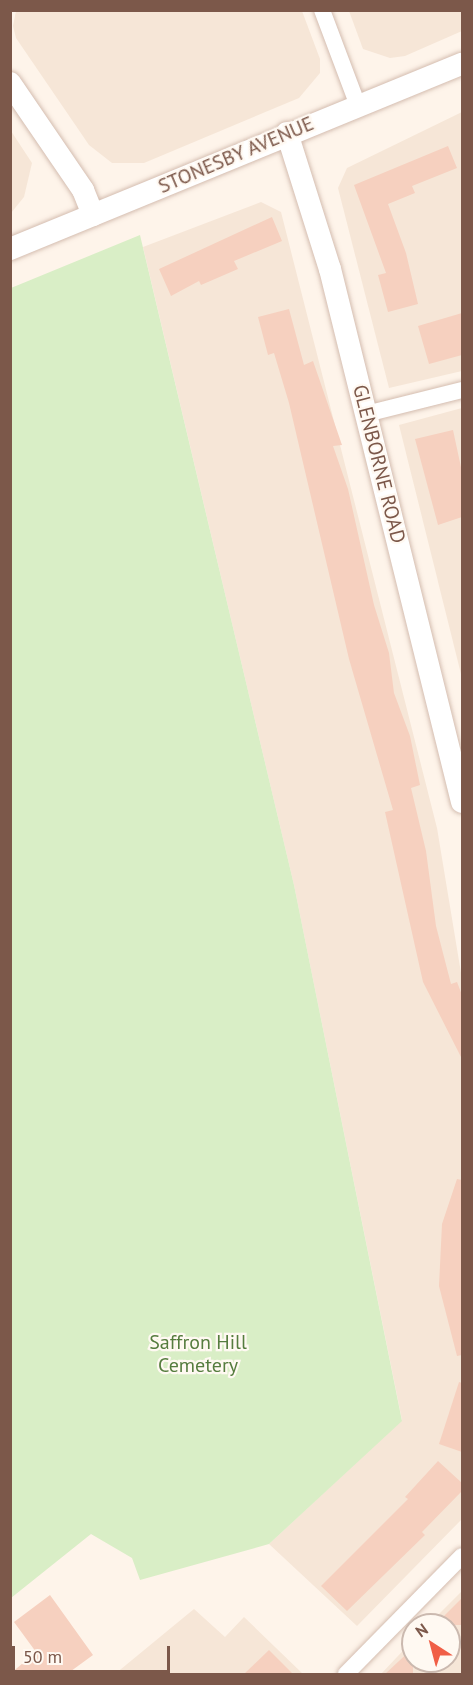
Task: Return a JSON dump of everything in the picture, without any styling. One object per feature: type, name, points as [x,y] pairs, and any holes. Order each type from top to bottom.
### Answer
[{"type":"street","points":[[322,10],[358,106]]},
{"type":"street","name":"STONESBY AVENUE","points":[[10,249],[287,133],[462,64]]},
{"type":"street","points":[[10,83],[83,190],[93,215]]},
{"type":"street","name":"GLENBORNE ROAD","points":[[287,133],[330,269],[462,800]]},
{"type":"street","points":[[366,414],[462,390]]},
{"type":"street","points":[[346,1674],[462,1556]]},
{"type":"shaded area","points":[[16,11],[302,11],[320,59],[320,73],[299,98],[144,163],[112,163],[89,145],[16,38],[13,26]]},
{"type":"shaded area","points":[[349,11],[462,11],[462,31],[405,56],[390,58],[363,49]]},
{"type":"shaded area","points":[[462,112],[462,371],[389,388],[338,188],[347,168]]},
{"type":"shaded area","points":[[11,131],[32,163],[24,197],[11,213]]},
{"type":"shaded area","points":[[261,202],[281,212],[437,828],[462,979],[462,1519],[357,1626],[269,1544],[402,1420],[294,885],[143,247]]},
{"type":"shaded area","points":[[462,408],[462,678],[399,425]]},
{"type":"shaded area","points":[[462,1591],[462,1674],[381,1674],[401,1653],[401,1673],[461,1673],[461,1613],[440,1613]]},
{"type":"shaded area","points":[[194,1609],[225,1637],[244,1617],[303,1674],[115,1674]]},
{"type":"green space","name":"Saffron Hill Cemetery","points":[[140,235],[294,885],[402,1421],[269,1544],[140,1580],[132,1558],[91,1534],[11,1598],[11,288]]},
{"type":"building","points":[[448,146],[457,168],[412,186],[415,193],[388,204],[406,253],[418,304],[388,312],[378,275],[386,273],[354,185]]},
{"type":"building","points":[[272,217],[282,241],[234,261],[238,269],[201,285],[199,281],[171,296],[159,269]]},
{"type":"building","points":[[289,309],[304,365],[313,361],[342,445],[333,446],[348,489],[374,605],[389,653],[394,693],[410,736],[420,785],[411,788],[426,851],[436,926],[451,984],[457,982],[462,995],[462,1059],[423,982],[385,812],[393,810],[349,659],[289,403],[274,353],[268,355],[258,317]]},
{"type":"building","points":[[462,313],[462,355],[429,364],[418,326]]},
{"type":"building","points":[[453,430],[462,472],[462,517],[438,525],[415,439]]},
{"type":"building","points":[[457,1179],[462,1180],[462,1355],[457,1356],[439,1286],[442,1224]]},
{"type":"building","points":[[459,1382],[462,1383],[462,1452],[439,1444]]},
{"type":"building","points":[[438,1461],[462,1483],[462,1491],[422,1532],[425,1535],[347,1611],[321,1586],[408,1499],[405,1497]]},
{"type":"building","points":[[50,1595],[93,1655],[67,1674],[10,1674],[36,1652],[14,1622]]},
{"type":"building","points":[[462,1598],[462,1625],[461,1613],[447,1613]]},
{"type":"building","points":[[269,1650],[293,1674],[244,1674]]},
{"type":"building","points":[[401,1659],[401,1673],[413,1673],[413,1674],[385,1674]]}]
